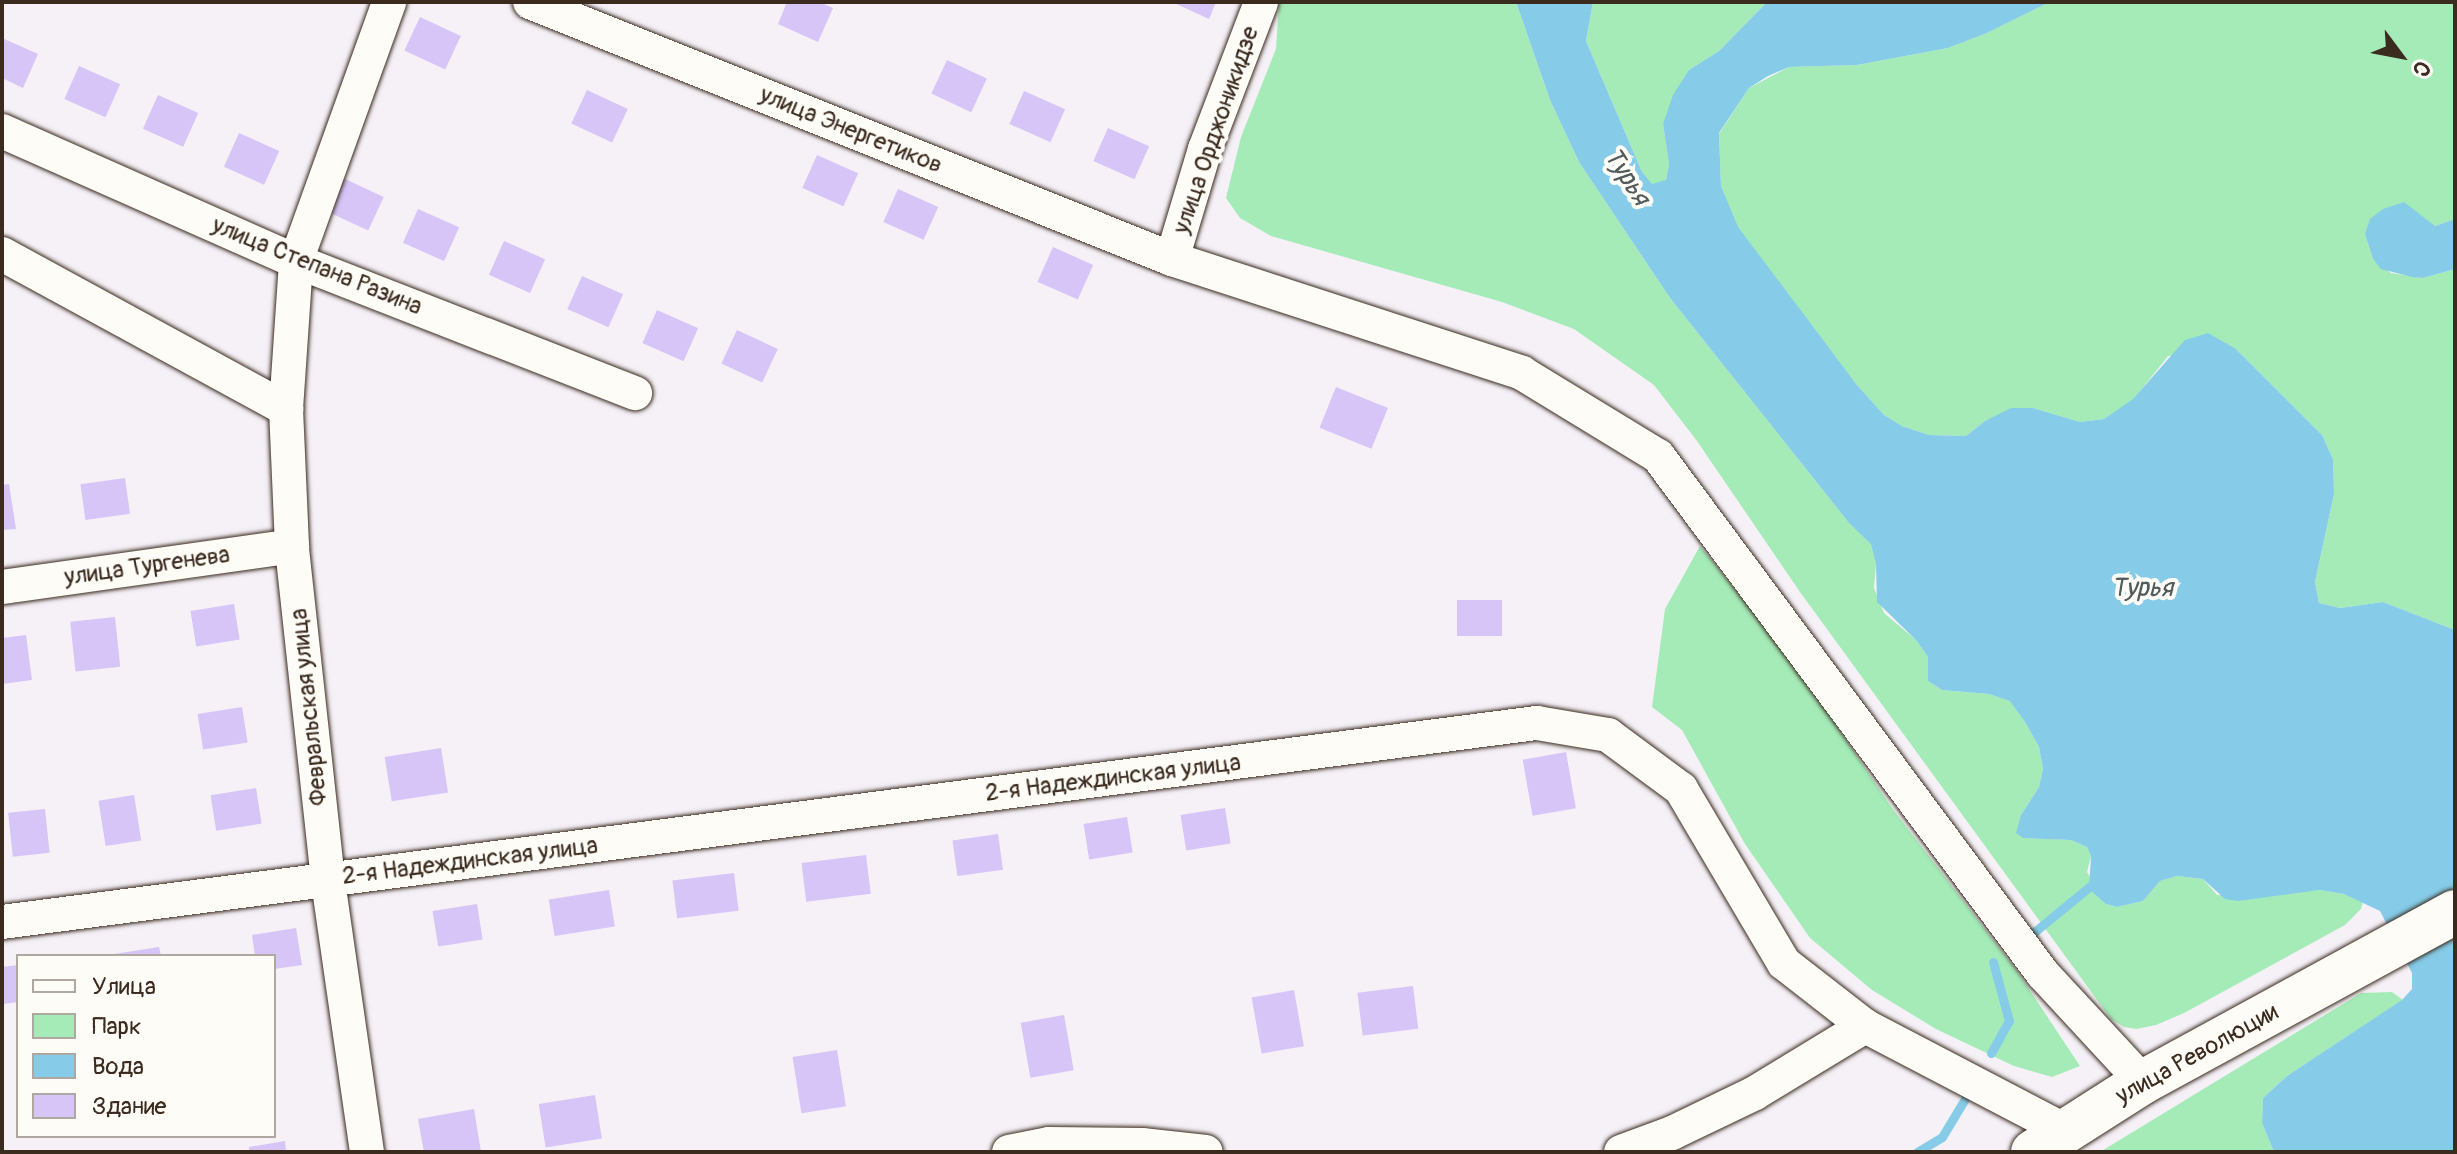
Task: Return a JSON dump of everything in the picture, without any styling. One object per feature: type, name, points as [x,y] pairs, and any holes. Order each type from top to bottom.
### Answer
[{"type":"street","name":"Февральская улица","points":[[367,1152],[328,880],[292,546],[286,409],[296,261],[389,2]]},
{"type":"street","name":"улица Энергетиков","points":[[530,2],[1172,259],[1522,373],[1658,456],[2043,974],[2143,1082]]},
{"type":"street","name":"улица Орджоникидзе","points":[[1172,259],[1205,149],[1261,2]]},
{"type":"street","name":"улица Степана Разина","points":[[2,131],[296,261],[635,393]]},
{"type":"street","points":[[2,254],[286,409]]},
{"type":"street","name":"улица Тургенева","points":[[2,587],[292,546]]},
{"type":"street","name":"2-я Надеждинская улица","points":[[2,922],[1537,723],[1608,735],[1681,789],[1784,963],[1865,1026],[2049,1141]]},
{"type":"street","name":"улица Революции","points":[[2049,1141],[2143,1082],[2455,912]]},
{"type":"street","points":[[1621,1152],[1672,1133],[1755,1093],[1865,1026]]},
{"type":"street","points":[[1009,1152],[1049,1144],[1142,1145],[1206,1152]]},
{"type":"green space","points":[[1279,2],[1516,2],[1550,100],[1579,162],[1670,298],[1849,523],[1872,544],[1876,564],[1874,588],[1884,613],[1916,640],[1928,657],[1928,681],[1942,690],[1989,694],[2011,701],[2025,722],[2039,747],[2043,769],[2039,787],[2021,815],[2024,838],[2071,840],[2087,847],[2091,856],[2087,872],[2106,904],[2117,907],[2143,901],[2160,881],[2177,876],[2203,879],[2217,895],[2319,890],[2344,894],[2363,901],[2361,909],[2345,925],[2184,1013],[2156,1025],[2136,1029],[2124,1027],[2111,1019],[1800,592],[1697,441],[1654,385],[1574,329],[1502,302],[1271,236],[1240,218],[1226,198],[1241,137],[1276,49]]},
{"type":"green space","points":[[1593,2],[1767,2],[1719,51],[1689,70],[1663,124],[1669,164],[1666,180],[1660,184],[1651,184],[1642,172],[1586,41]]},
{"type":"green space","points":[[2050,2],[2455,2],[2455,219],[2435,226],[2365,234],[2373,259],[2391,273],[2423,278],[2455,269],[2455,630],[2383,602],[2340,608],[2319,603],[2315,582],[2334,494],[2333,459],[2322,435],[2236,349],[2168,356],[2133,400],[2104,419],[2080,422],[2033,408],[1985,421],[1966,436],[1929,435],[1902,426],[1884,415],[1857,385],[1737,227],[1721,186],[1719,134],[1749,88],[1789,67],[1857,65],[1948,48]]},
{"type":"green space","points":[[1700,546],[1792,660],[1892,808],[2017,971],[2080,1066],[2052,1077],[2014,1066],[1936,1029],[1872,990],[1810,938],[1745,844],[1682,730],[1652,707],[1665,609]]},
{"type":"green space","points":[[2392,992],[2403,1000],[2287,1076],[2263,1098],[2262,1123],[2274,1152],[2100,1152],[2361,993]]},
{"type":"water","name":"Турья","points":[[1516,2],[1593,2],[1586,41],[1642,172],[1652,184],[1666,180],[1669,164],[1663,124],[1673,95],[1689,70],[1719,51],[1767,2],[2050,2],[1948,48],[1857,65],[1789,67],[1768,76],[1749,88],[1719,133],[1721,186],[1738,227],[1857,385],[1884,415],[1902,426],[1929,435],[1966,436],[1985,421],[2011,408],[2033,408],[2080,422],[2104,419],[2133,399],[2185,340],[2208,333],[2236,349],[2322,435],[2333,459],[2334,494],[2315,582],[2319,603],[2340,608],[2383,602],[2455,630],[2455,1152],[2274,1152],[2262,1123],[2263,1098],[2287,1076],[2402,1000],[2412,989],[2412,973],[2380,911],[2344,894],[2319,890],[2238,901],[2225,899],[2203,879],[2177,876],[2160,881],[2143,901],[2117,907],[2106,904],[2089,889],[2091,856],[2087,847],[2071,840],[2023,838],[2016,833],[2021,815],[2039,787],[2043,769],[2039,747],[2025,722],[2010,701],[1989,694],[1942,690],[1928,681],[1928,657],[1916,640],[1877,602],[1876,564],[1871,544],[1849,523],[1670,298],[1579,162],[1550,100]]},
{"type":"water","points":[[2404,202],[2435,226],[2455,219],[2455,269],[2423,278],[2412,277],[2381,269],[2373,259],[2365,234],[2370,219],[2383,209]]},
{"type":"building","points":[[787,2],[819,2],[833,8],[818,42],[778,24]]},
{"type":"building","points":[[1172,2],[1216,2],[1209,19]]},
{"type":"building","points":[[420,17],[461,36],[445,70],[404,51]]},
{"type":"building","points":[[2,38],[38,54],[23,88],[2,78]]},
{"type":"building","points":[[947,60],[987,79],[971,112],[931,94]]},
{"type":"building","points":[[79,66],[120,84],[105,117],[64,99]]},
{"type":"building","points":[[587,90],[628,109],[612,143],[571,124]]},
{"type":"building","points":[[1024,91],[1065,109],[1050,142],[1009,124]]},
{"type":"building","points":[[158,95],[198,113],[183,147],[143,129]]},
{"type":"building","points":[[1108,128],[1149,146],[1134,179],[1093,161]]},
{"type":"building","points":[[239,133],[279,151],[264,185],[224,167]]},
{"type":"building","points":[[817,155],[858,173],[843,206],[802,188]]},
{"type":"building","points":[[343,178],[384,197],[368,231],[327,212]]},
{"type":"building","points":[[898,189],[938,207],[924,240],[883,222]]},
{"type":"building","points":[[418,209],[459,227],[444,261],[403,243]]},
{"type":"building","points":[[504,241],[545,259],[530,293],[489,275]]},
{"type":"building","points":[[1053,247],[1093,265],[1078,300],[1038,282]]},
{"type":"building","points":[[582,276],[623,294],[608,327],[567,309]]},
{"type":"building","points":[[657,310],[698,328],[683,361],[642,343]]},
{"type":"building","points":[[737,330],[778,349],[762,383],[721,364]]},
{"type":"building","points":[[1336,387],[1388,408],[1371,449],[1320,428]]},
{"type":"building","points":[[125,478],[130,514],[85,520],[80,484]]},
{"type":"building","points":[[9,484],[16,529],[2,530],[2,485]]},
{"type":"building","points":[[1457,600],[1502,600],[1502,636],[1457,636]]},
{"type":"building","points":[[234,604],[240,640],[196,646],[191,611]]},
{"type":"building","points":[[115,617],[120,667],[75,671],[70,622]]},
{"type":"building","points":[[26,635],[32,680],[2,684],[2,638]]},
{"type":"building","points":[[242,707],[248,743],[203,750],[198,714]]},
{"type":"building","points":[[441,748],[448,792],[392,801],[385,757]]},
{"type":"building","points":[[1566,752],[1576,808],[1533,816],[1523,760]]},
{"type":"building","points":[[256,788],[262,824],[216,831],[211,795]]},
{"type":"building","points":[[134,795],[141,840],[106,846],[98,801]]},
{"type":"building","points":[[1225,808],[1231,844],[1186,851],[1181,815]]},
{"type":"building","points":[[45,809],[50,853],[13,857],[8,813]]},
{"type":"building","points":[[1127,817],[1133,853],[1089,859],[1084,824]]},
{"type":"building","points":[[998,834],[1003,870],[957,876],[952,840]]},
{"type":"building","points":[[866,855],[871,894],[806,902],[801,863]]},
{"type":"building","points":[[734,873],[739,911],[677,918],[672,881]]},
{"type":"building","points":[[609,890],[615,927],[555,936],[549,900]]},
{"type":"building","points":[[477,904],[483,940],[438,947],[433,911]]},
{"type":"building","points":[[296,928],[302,965],[276,969],[276,954],[255,954],[252,935]]},
{"type":"building","points":[[159,947],[161,954],[114,954]]},
{"type":"building","points":[[16,965],[16,1002],[3,1004],[2,967]]},
{"type":"building","points":[[1413,986],[1418,1029],[1363,1036],[1357,993]]},
{"type":"building","points":[[1294,990],[1304,1046],[1262,1054],[1252,997]]},
{"type":"building","points":[[1064,1015],[1074,1070],[1030,1078],[1021,1023]]},
{"type":"building","points":[[837,1050],[846,1106],[801,1113],[793,1057]]},
{"type":"building","points":[[595,1095],[602,1138],[546,1147],[539,1104]]},
{"type":"building","points":[[474,1109],[481,1152],[424,1152],[418,1119]]},
{"type":"building","points":[[285,1141],[286,1152],[249,1152],[249,1147]]},
{"type":"waterway","points":[[2033,933],[2095,882]]},
{"type":"waterway","points":[[1991,1053],[2009,1021],[1993,962]]},
{"type":"waterway","points":[[1917,1152],[1942,1137],[1966,1097]]}]
